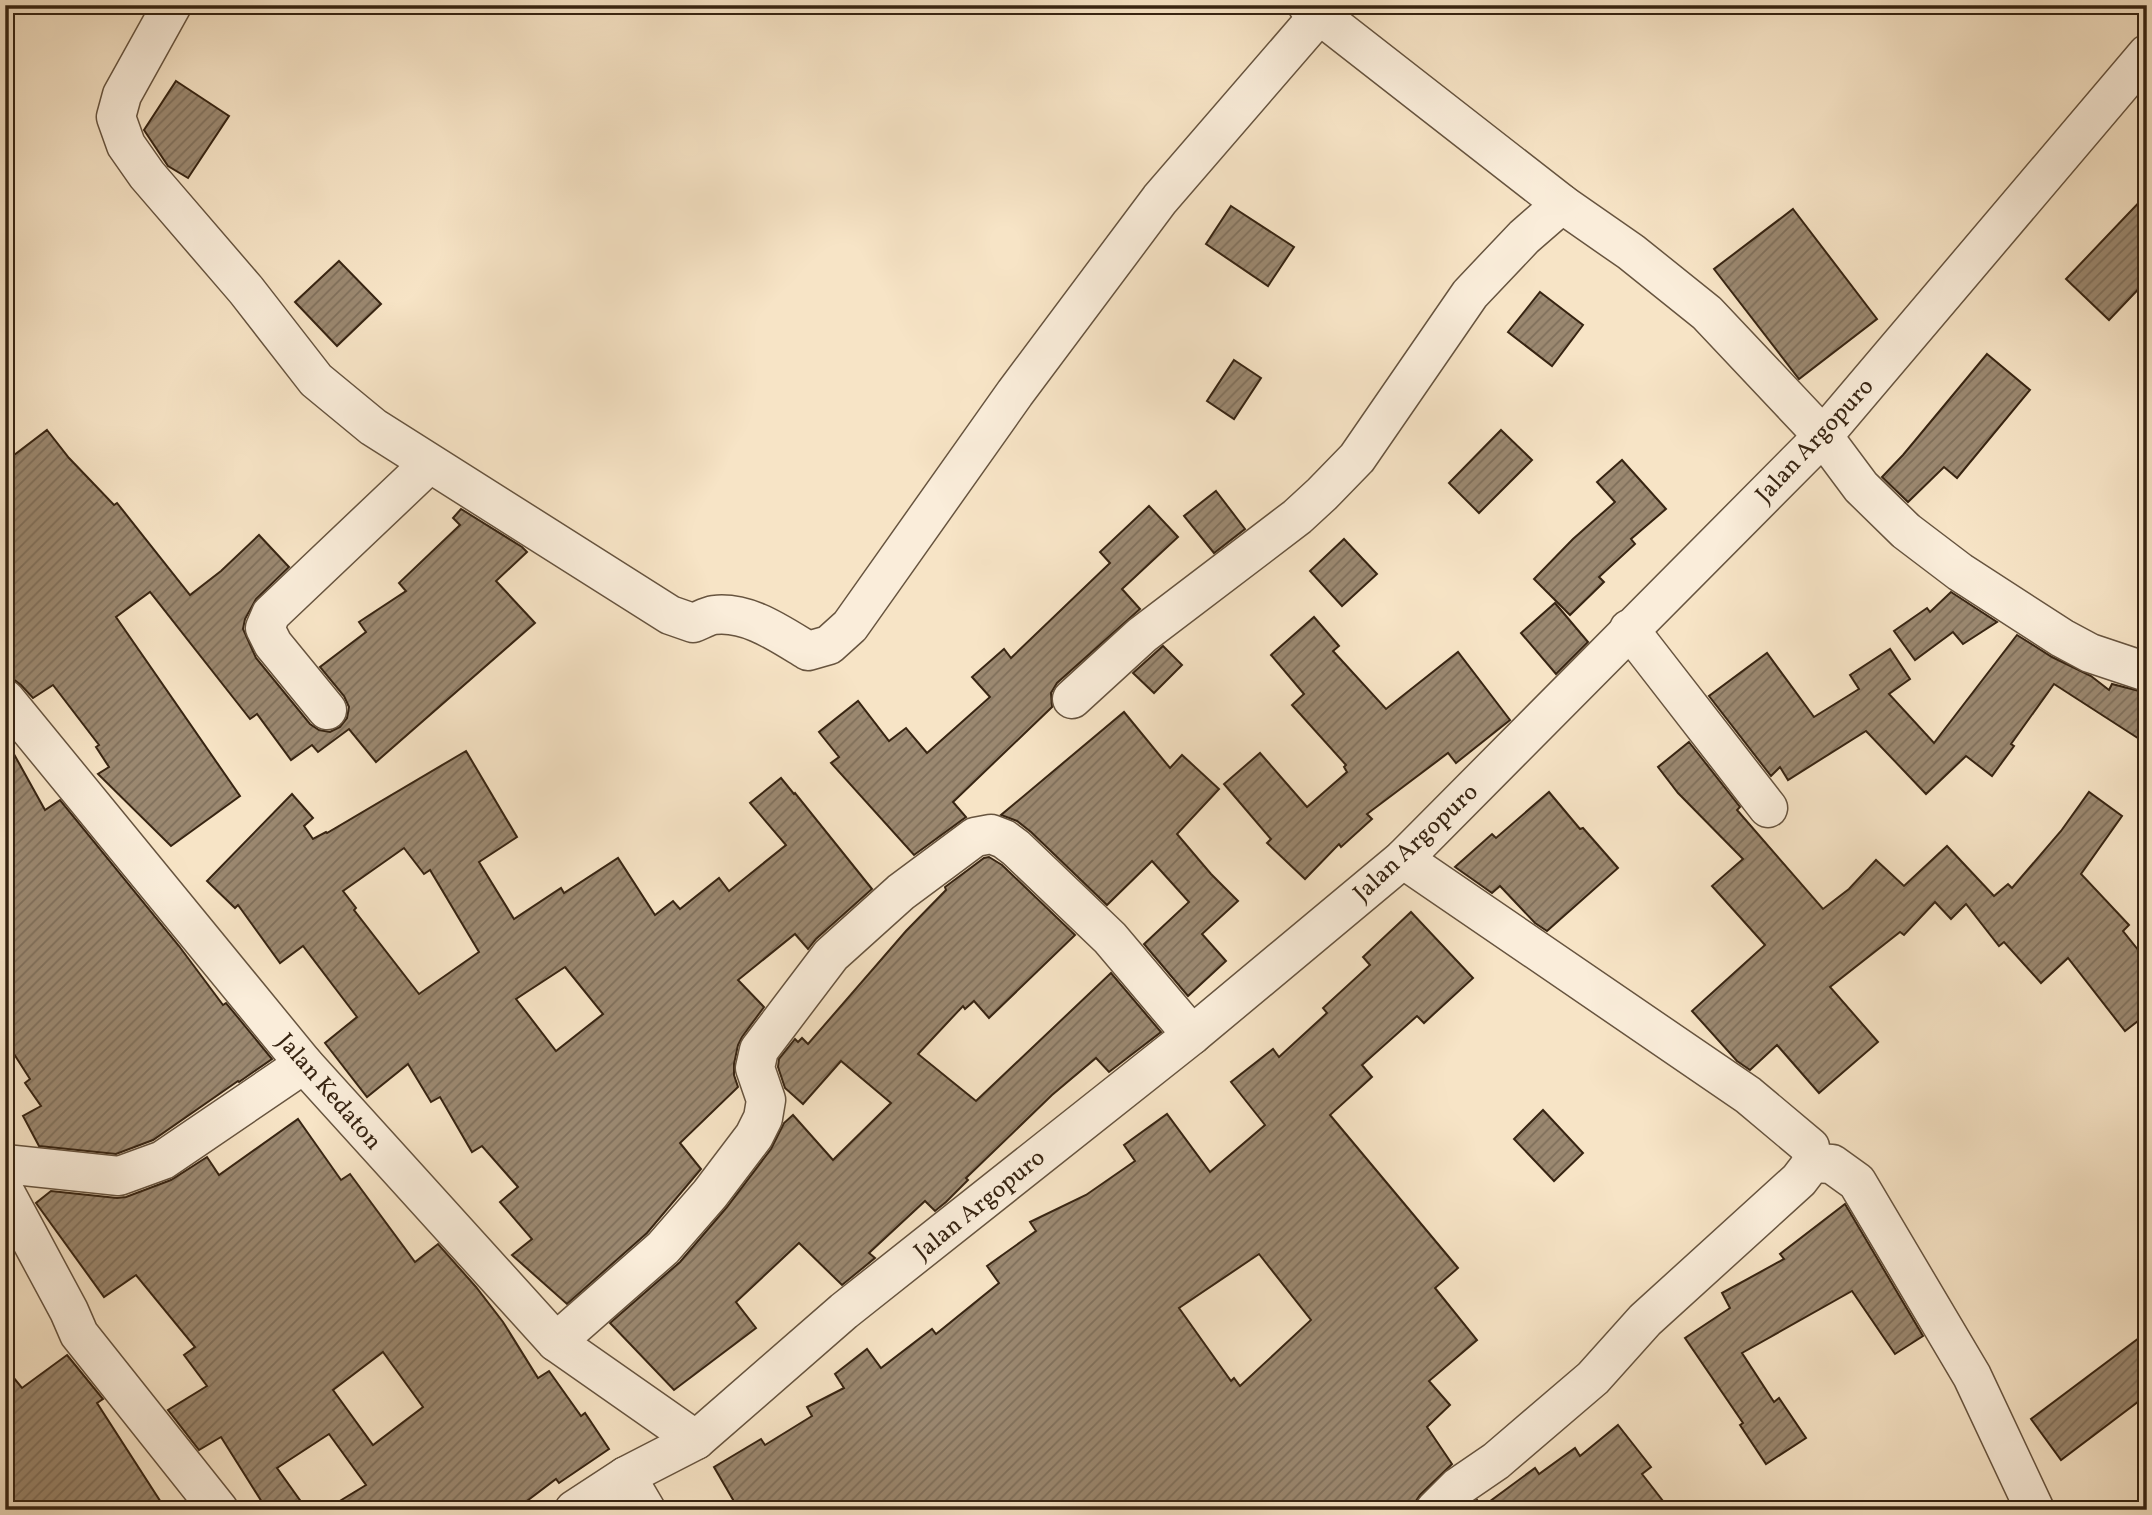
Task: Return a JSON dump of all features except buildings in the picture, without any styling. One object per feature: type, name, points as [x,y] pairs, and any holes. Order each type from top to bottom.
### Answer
[{"type":"street","points":[[172,5],[122,95],[116,117],[125,145],[147,175],[246,290],[316,380],[373,427],[429,464],[670,615],[693,623],[712,615],[740,616],[808,651],[829,645],[850,625],[1007,404],[1160,200],[1313,10],[1707,313],[1823,436],[1861,487],[1906,531],[1960,572],[2062,638],[2090,653],[2147,672]]},
{"type":"street","name":"Jalan Argopuro","points":[[574,1510],[626,1476],[696,1440],[844,1311],[1192,1035],[1403,859],[1823,436],[2147,54]]},
{"type":"street","points":[[1072,699],[1142,635],[1287,525],[1322,494],[1357,458],[1470,294],[1524,237],[1562,204]]},
{"type":"street","points":[[327,710],[273,644],[265,628],[271,614],[429,464]]},
{"type":"street","points":[[1629,629],[1768,808]]},
{"type":"street","name":"Jalan Kedaton","points":[[5,699],[304,1064],[556,1342],[696,1440]]},
{"type":"street","points":[[556,1342],[663,1248],[710,1194],[754,1136],[763,1118],[766,1100],[755,1068],[759,1051],[831,955],[901,892],[975,837],[991,834],[1016,848],[1110,938],[1192,1035]]},
{"type":"street","points":[[1403,859],[1748,1095],[1811,1147],[1812,1163],[1798,1180],[1645,1320],[1593,1378],[1496,1461],[1458,1487],[1435,1510]]},
{"type":"street","points":[[5,1164],[119,1176],[163,1160],[304,1064]]},
{"type":"street","points":[[1812,1163],[1832,1164],[1857,1182],[1972,1376],[2035,1510]]},
{"type":"street","points":[[5,1192],[79,1334],[219,1510]]},
{"type":"street","points":[[626,1476],[646,1510]]}]
